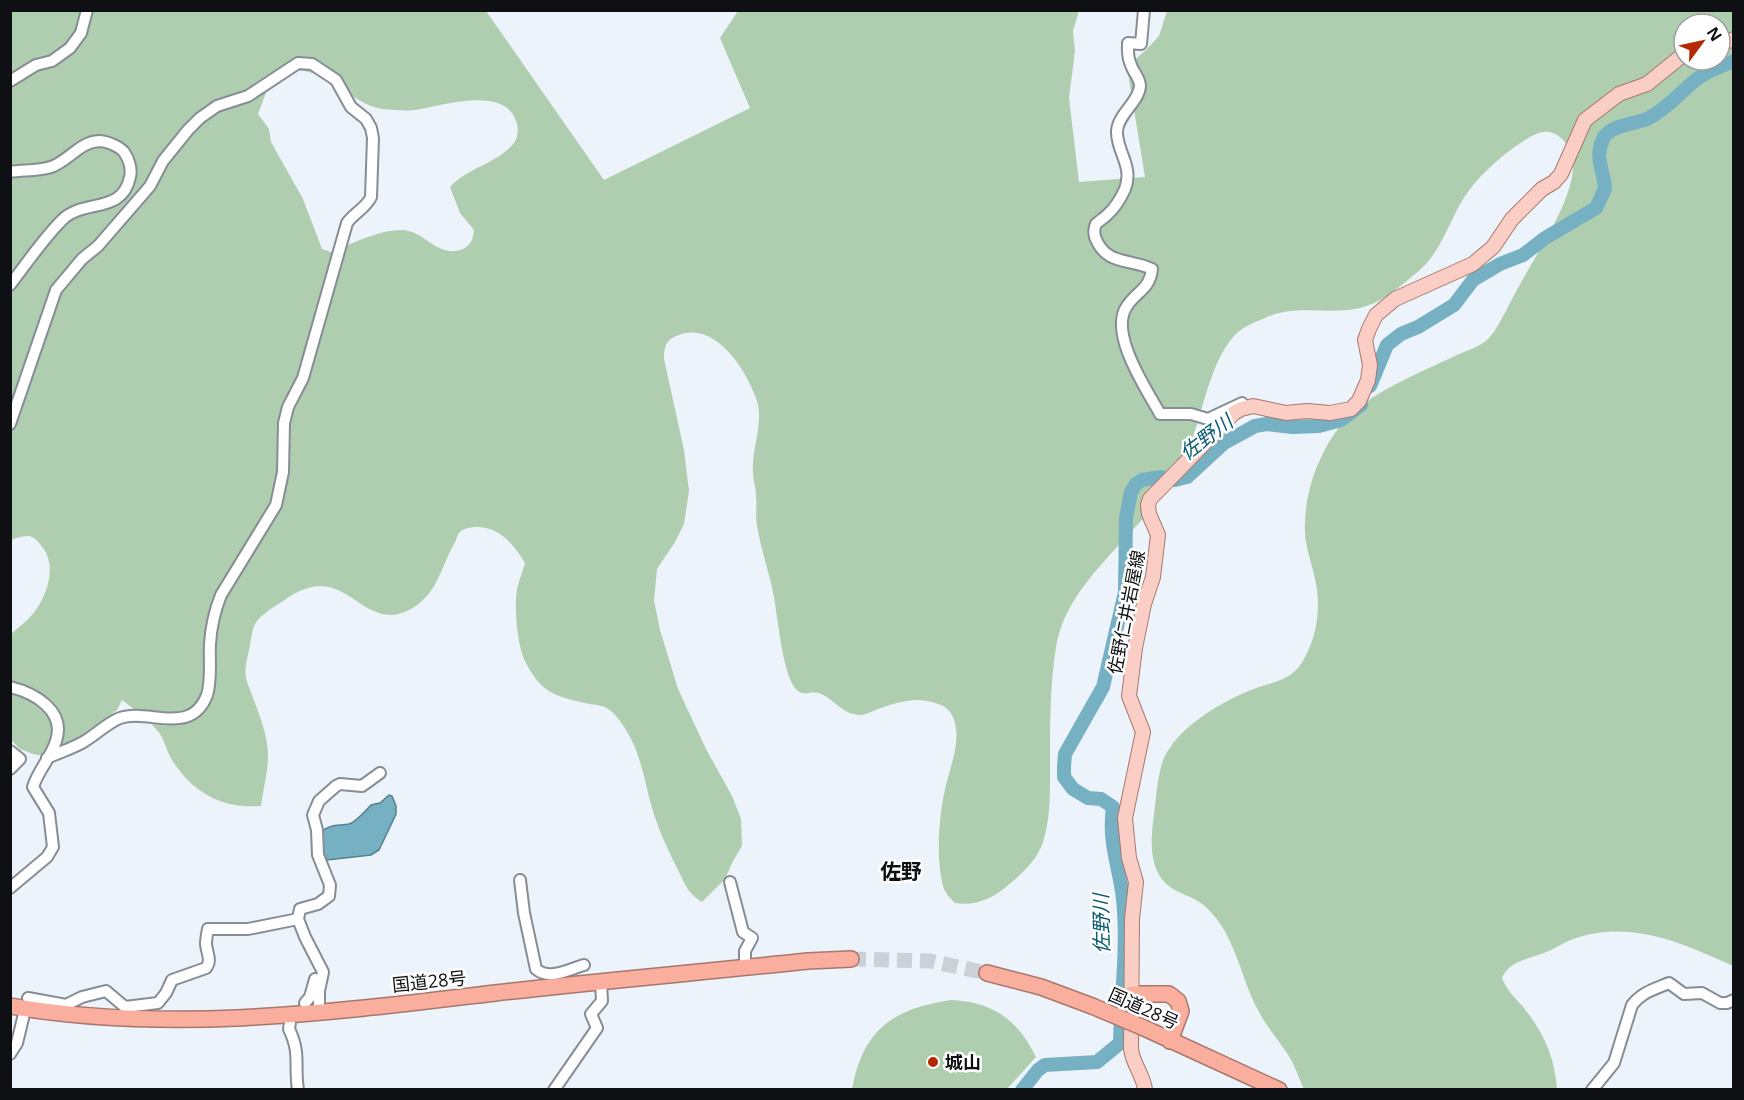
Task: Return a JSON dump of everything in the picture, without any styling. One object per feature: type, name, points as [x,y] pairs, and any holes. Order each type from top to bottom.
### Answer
[{"type":"highway","name":"国道28号","points":[[10,1006],[79,1016],[158,1020],[249,1017],[851,959]]},
{"type":"highway","name":"国道28号","points":[[987,973],[1041,987],[1092,1006],[1280,1089]]},
{"type":"highway","points":[[1132,994],[1169,994],[1178,1001],[1180,1011],[1170,1041]]},
{"type":"main road","points":[[1249,407],[1286,413],[1307,411],[1330,413],[1351,409],[1359,401],[1366,388],[1370,365],[1365,340],[1377,315],[1395,299],[1473,264],[1493,247],[1512,219],[1542,189],[1554,182],[1561,174],[1585,120],[1619,94],[1647,84],[1672,64]]},
{"type":"main road","name":"佐野仁井岩屋線","points":[[1145,1089],[1132,1060],[1132,919],[1136,882],[1129,858],[1125,809],[1143,732],[1129,696],[1135,648],[1144,604],[1153,577],[1158,535],[1149,516],[1148,505],[1152,494],[1209,441],[1234,413],[1249,407]]},
{"type":"street","points":[[10,81],[36,65],[52,61],[70,48],[81,33],[87,10]]},
{"type":"street","points":[[1144,10],[1141,44],[1128,43],[1127,52],[1140,88],[1117,131],[1128,181],[1117,203],[1096,224],[1095,238],[1106,255],[1117,260],[1142,264],[1152,269],[1151,280],[1125,310],[1123,335],[1127,352],[1160,414],[1191,414],[1208,418],[1246,401],[1249,407]]},
{"type":"street","points":[[10,424],[56,290],[150,186],[163,161],[188,130],[217,106],[248,96],[298,63],[312,64],[336,80],[351,107],[366,119],[371,128],[373,138],[370,201],[347,223],[303,378],[286,415],[283,472],[276,505],[215,609],[210,643],[209,684],[204,701],[191,715],[182,717],[159,719],[130,716],[121,718],[85,741],[47,758]]},
{"type":"street","points":[[10,172],[53,167],[79,148],[99,141],[109,143],[123,152],[131,171],[126,191],[118,199],[107,204],[82,208],[63,219],[10,285]]},
{"type":"street","points":[[10,687],[28,691],[51,710],[56,719],[57,734],[56,742],[37,774],[33,787],[49,813],[53,847],[47,857],[10,888]]},
{"type":"street","points":[[10,751],[20,759],[10,769]]},
{"type":"street","points":[[319,1011],[319,991],[323,972],[298,919],[300,909],[318,904],[330,896],[330,885],[318,855],[317,830],[313,815],[319,801],[340,784],[362,786],[381,773]]},
{"type":"street","points":[[520,880],[524,913],[536,969],[542,974],[551,975],[584,965]]},
{"type":"street","points":[[730,882],[743,932],[752,939],[745,951],[745,968]]},
{"type":"street","points":[[28,998],[66,1005],[89,995],[106,992],[125,1007],[158,1003],[172,980],[206,969],[209,965],[210,959],[206,946],[208,929],[248,929],[298,919]]},
{"type":"street","points":[[305,1003],[313,987],[318,963]]},
{"type":"street","points":[[555,1089],[597,1028],[591,1014],[602,1001],[601,982]]},
{"type":"street","points":[[1592,1089],[1614,1063],[1632,1005],[1647,991],[1658,989],[1669,983],[1684,994],[1701,993],[1720,1003],[1734,1000]]},
{"type":"street","points":[[10,1054],[17,1044],[24,1014]]},
{"type":"street","points":[[290,1022],[289,1029],[296,1044],[298,1089]]},
{"type":"green space","points":[[11,11],[486,11],[604,180],[750,108],[720,38],[738,11],[1079,11],[1073,31],[1075,51],[1069,98],[1079,182],[1145,177],[1127,67],[1159,36],[1167,11],[1733,11],[1733,966],[1695,949],[1656,936],[1615,932],[1594,933],[1573,939],[1514,964],[1502,978],[1544,1039],[1554,1068],[1557,1089],[1304,1089],[1290,1058],[1258,1010],[1225,931],[1207,908],[1171,888],[1159,875],[1153,858],[1152,840],[1161,767],[1168,750],[1177,738],[1202,716],[1231,699],[1291,674],[1301,664],[1309,648],[1317,619],[1318,599],[1306,540],[1306,505],[1318,463],[1340,426],[1364,404],[1394,385],[1481,344],[1492,335],[1499,323],[1552,228],[1572,179],[1573,164],[1570,152],[1564,141],[1553,133],[1541,132],[1533,135],[1489,168],[1466,194],[1431,258],[1416,274],[1386,296],[1367,306],[1350,310],[1289,311],[1277,314],[1246,326],[1230,341],[1216,366],[1190,445],[1178,473],[1150,511],[1090,578],[1075,599],[1063,622],[1056,647],[1053,675],[1050,719],[1050,802],[1040,849],[1033,861],[1018,877],[995,895],[976,902],[955,903],[945,891],[941,878],[940,823],[956,741],[955,723],[949,711],[938,704],[924,700],[910,700],[863,715],[854,714],[821,694],[800,692],[789,677],[757,527],[753,464],[759,409],[752,389],[738,363],[717,342],[705,335],[693,333],[679,335],[669,341],[665,351],[664,359],[684,450],[689,491],[684,524],[657,569],[654,600],[660,630],[678,689],[706,749],[732,796],[741,819],[742,846],[725,879],[702,902],[687,888],[666,846],[658,827],[639,757],[619,720],[604,707],[568,699],[551,692],[537,681],[531,672],[522,654],[516,615],[517,589],[525,563],[506,538],[493,530],[475,527],[460,532],[432,590],[409,610],[396,614],[384,614],[364,606],[333,588],[316,586],[292,595],[258,620],[252,632],[246,674],[268,748],[261,806],[234,805],[199,790],[180,772],[156,729],[122,700],[117,710],[105,719],[90,737],[49,757],[20,749],[11,740],[10,635],[36,610],[43,598],[50,574],[48,558],[37,540],[29,536],[11,540]],"holes":[[[292,70],[307,71],[330,81],[360,101],[383,109],[415,110],[471,100],[499,104],[509,110],[518,127],[514,143],[499,156],[457,180],[450,187],[460,213],[474,230],[468,246],[454,251],[446,250],[411,232],[394,230],[376,234],[331,252],[322,249],[303,199],[271,142],[269,129],[258,114],[270,82]]]},
{"type":"green space","points":[[952,1000],[980,1005],[1003,1015],[1029,1044],[1036,1057],[1007,1089],[852,1089],[864,1051],[884,1025],[913,1009]]},
{"type":"water","points":[[389,795],[392,796],[396,806],[396,814],[379,850],[371,855],[327,860],[322,852],[322,831],[332,826],[352,823],[371,805],[380,803]]},
{"type":"waterway","name":"佐野川","points":[[1370,386],[1387,345],[1401,334],[1418,327],[1454,305],[1473,280],[1500,264],[1523,255],[1545,238],[1596,208],[1605,189],[1599,152],[1606,134],[1611,130],[1649,118],[1702,76],[1734,61]]},
{"type":"waterway","name":"佐野川","points":[[1022,1090],[1045,1065],[1097,1062],[1120,1043],[1125,953],[1124,917],[1113,843],[1113,807],[1101,799],[1088,798],[1073,789],[1064,777],[1064,767],[1065,754],[1103,687],[1125,592],[1126,518],[1131,492],[1142,480],[1161,477],[1175,480],[1187,477],[1224,443],[1255,426],[1267,424],[1292,427],[1319,426],[1341,420],[1361,405]]},
{"type":"tunnel","points":[[851,959],[930,961],[987,973]]},
{"type":"place","name":"城山","points":[[933,1062]]},
{"type":"district","name":"佐野","points":[[901,871]]}]
